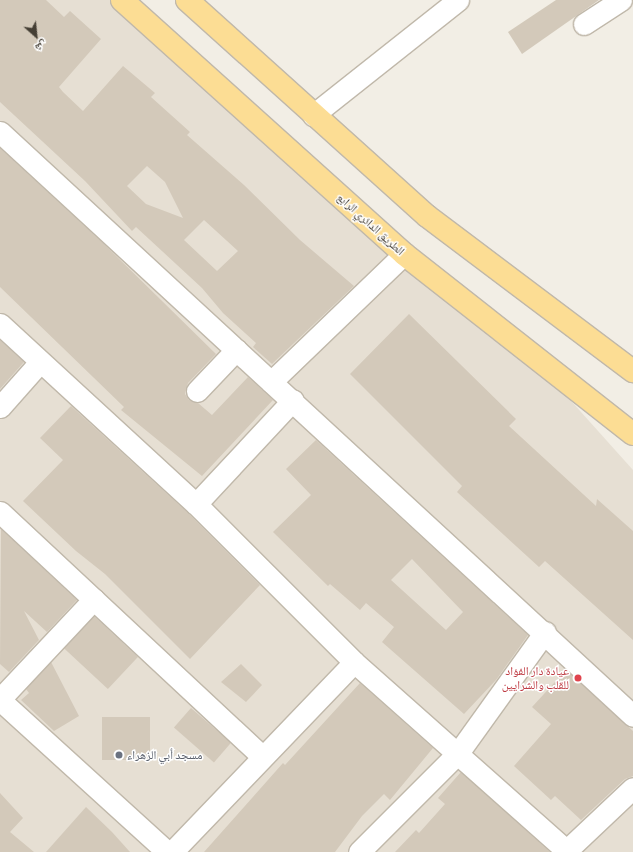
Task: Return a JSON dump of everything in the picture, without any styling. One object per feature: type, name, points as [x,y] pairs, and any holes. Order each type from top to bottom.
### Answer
[{"type":"main road","name":"الطريق الدائري الرابع","points":[[122,0],[386,236],[404,254],[633,434]]},
{"type":"main road","points":[[187,0],[427,216],[633,371]]},
{"type":"street","points":[[313,115],[458,0]]},
{"type":"street","points":[[584,24],[621,0]]},
{"type":"street","points":[[0,132],[545,632],[633,716]]},
{"type":"street","points":[[272,382],[404,254]]},
{"type":"street","points":[[0,324],[196,504],[354,662],[458,753],[566,851],[633,788]]},
{"type":"street","points":[[197,391],[236,350]]},
{"type":"street","points":[[0,407],[40,362]]},
{"type":"street","points":[[196,504],[293,400]]},
{"type":"street","points":[[0,512],[263,757]]},
{"type":"street","points":[[94,599],[0,700],[166,852]]},
{"type":"street","points":[[359,852],[458,753],[545,632]]},
{"type":"street","points":[[172,852],[354,662]]},
{"type":"shaded area","points":[[0,0],[114,0],[529,354],[633,470],[633,852],[0,852]]},
{"type":"building","points":[[0,0],[46,0],[64,17],[70,11],[101,39],[59,87],[63,92],[83,111],[123,66],[155,93],[151,97],[190,132],[187,135],[244,185],[300,240],[354,286],[272,364],[253,347],[256,343],[223,313],[202,288],[136,227],[132,231],[85,181],[0,102]],"holes":[[[147,166],[165,182],[183,218],[146,204],[127,186]],[[204,220],[238,251],[217,271],[184,240]]]},
{"type":"building","points":[[556,0],[599,0],[522,54],[508,32]]},
{"type":"building","points":[[0,148],[104,244],[216,354],[188,383],[185,394],[189,400],[198,403],[212,415],[248,377],[273,400],[202,476],[121,410],[124,407],[0,287]]},
{"type":"building","points":[[409,314],[516,419],[509,426],[596,506],[597,499],[633,531],[633,640],[545,561],[539,567],[457,492],[462,486],[350,374]]},
{"type":"building","points":[[0,340],[24,362],[0,389]]},
{"type":"building","points":[[71,406],[188,513],[260,585],[190,659],[105,574],[76,551],[23,501],[63,460],[40,438]]},
{"type":"building","points":[[316,440],[528,635],[496,680],[464,714],[382,642],[394,627],[366,603],[360,610],[330,584],[328,586],[273,532],[311,495],[286,469]],"holes":[[[412,559],[463,612],[446,630],[391,580]]]},
{"type":"building","points":[[1,529],[77,600],[47,632],[24,611],[39,640],[9,672],[0,664]]},
{"type":"building","points":[[94,616],[138,657],[108,689],[64,648]]},
{"type":"building","points":[[51,662],[79,716],[54,731],[21,700],[29,693],[26,689]]},
{"type":"building","points":[[241,664],[262,685],[246,702],[221,682]]},
{"type":"building","points":[[566,670],[633,731],[633,776],[625,779],[581,820],[555,796],[551,800],[514,766],[551,724],[532,707]]},
{"type":"building","points":[[360,683],[433,748],[390,800],[384,794],[362,816],[335,852],[204,852],[283,763],[285,765]]},
{"type":"building","points":[[191,708],[231,743],[214,762],[174,728]]},
{"type":"building","points":[[102,717],[150,717],[150,760],[102,760]]},
{"type":"building","points":[[461,772],[550,852],[395,852],[416,830],[419,833],[445,804],[438,798]]},
{"type":"building","points":[[0,793],[23,818],[10,832],[34,852],[0,852]]},
{"type":"building","points":[[86,807],[112,832],[130,852],[46,852]]},
{"type":"place","name":"عيادة دار الفؤاد للقلب والشرايين","points":[[578,678]]},
{"type":"place","name":"مسجد أبي الزهراء","points":[[119,755]]}]
